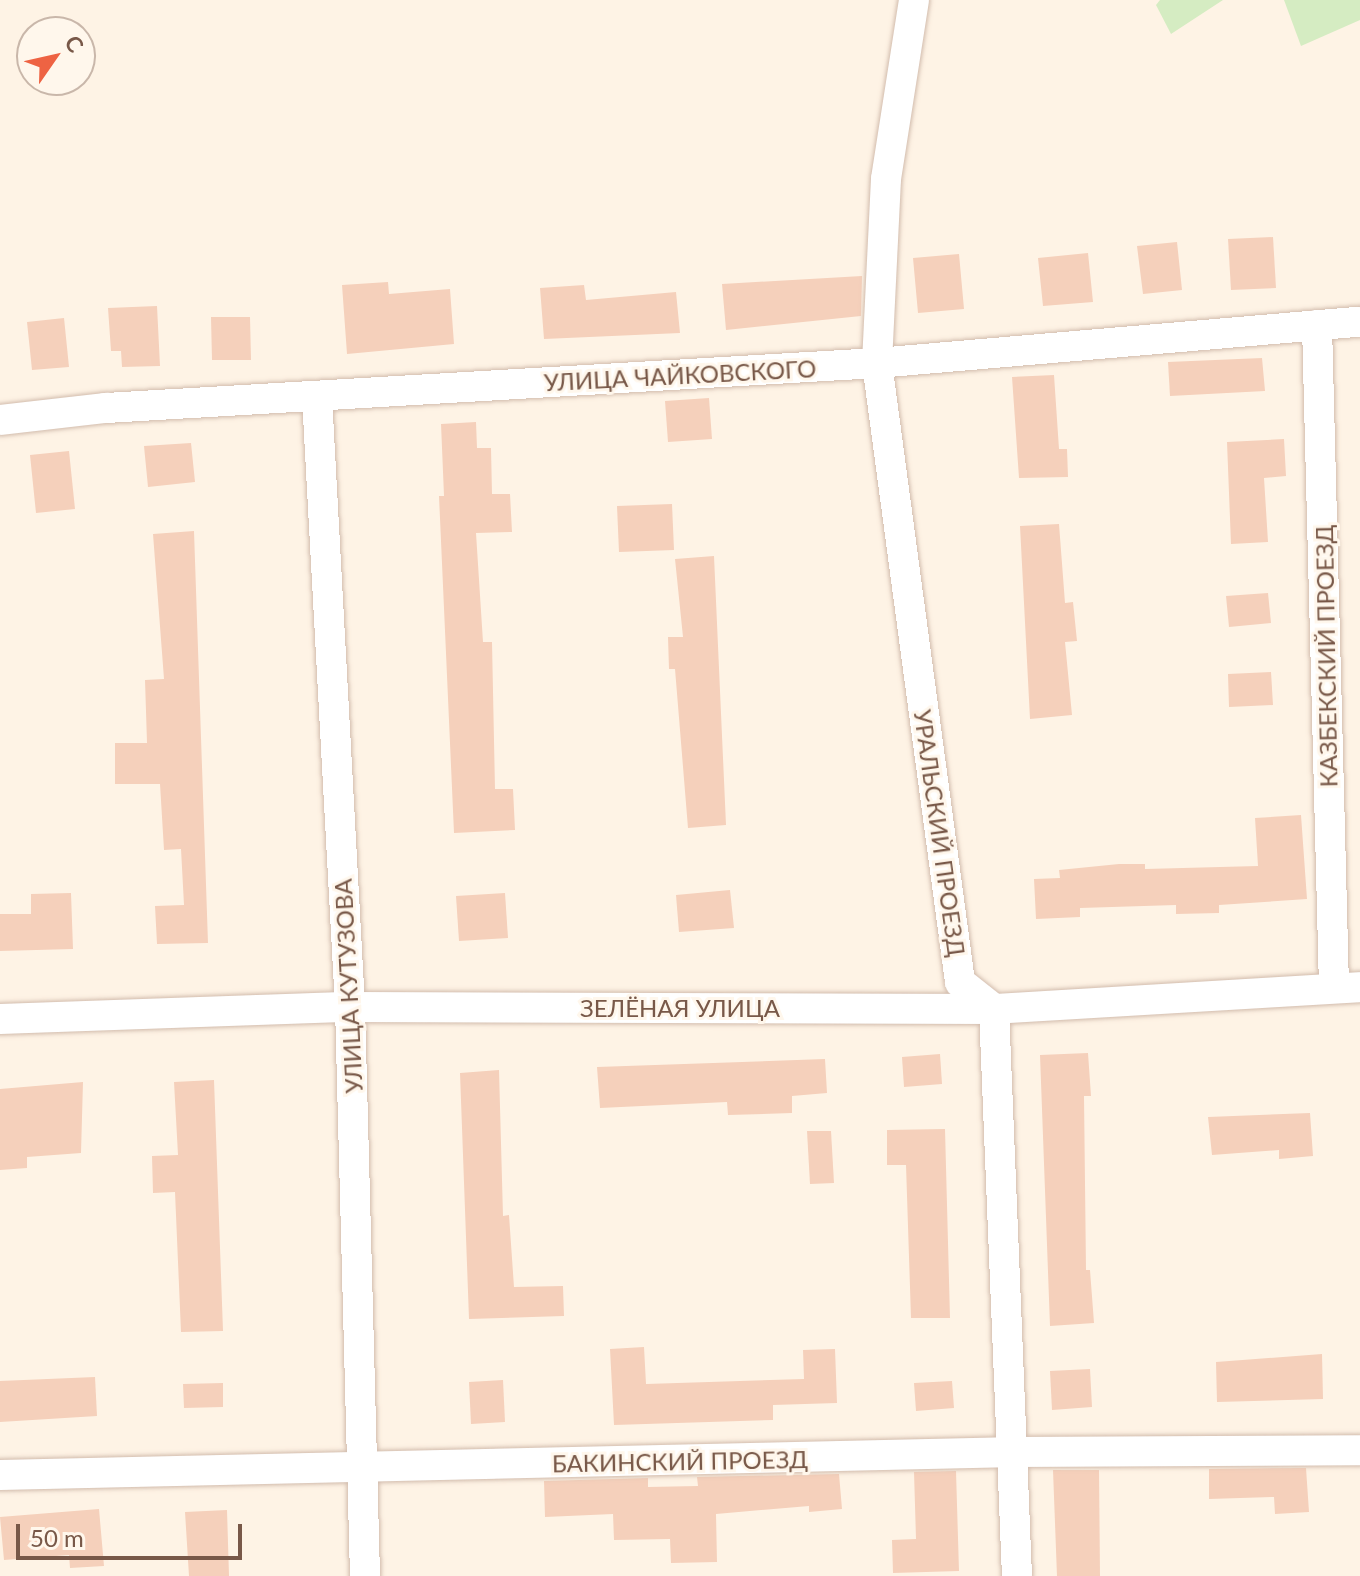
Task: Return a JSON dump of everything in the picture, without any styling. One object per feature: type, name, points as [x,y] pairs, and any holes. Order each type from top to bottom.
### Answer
[{"type":"street","name":"УРАЛЬСКИЙ ПРОЕЗД","points":[[914,0],[886,179],[877,363],[960,982],[994,1009]]},
{"type":"street","name":"УЛИЦА ЧАЙКОВСКОГО","points":[[0,420],[877,363],[1360,322]]},
{"type":"street","name":"КАЗБЕКСКИЙ ПРОЕЗД","points":[[1317,325],[1347,987]]},
{"type":"street","name":"УЛИЦА КУТУЗОВА","points":[[317,397],[350,1007],[365,1576]]},
{"type":"street","name":"ЗЕЛЁНАЯ УЛИЦА","points":[[0,1019],[350,1007],[994,1009],[1347,987]]},
{"type":"street","points":[[994,1009],[1017,1576]]},
{"type":"street","name":"БАКИНСКИЙ ПРОЕЗД","points":[[0,1475],[1014,1452],[1360,1450]]},
{"type":"green space","points":[[1160,0],[1223,0],[1171,34],[1156,5]]},
{"type":"green space","points":[[1284,0],[1360,0],[1360,20],[1301,46]]},
{"type":"building","points":[[1273,237],[1276,288],[1231,290],[1228,239]]},
{"type":"building","points":[[1177,242],[1182,290],[1143,294],[1137,246]]},
{"type":"building","points":[[1088,253],[1093,302],[1043,306],[1038,258]]},
{"type":"building","points":[[959,254],[964,309],[918,313],[913,258]]},
{"type":"building","points":[[862,276],[861,316],[726,330],[722,284]]},
{"type":"building","points":[[388,282],[389,294],[450,289],[454,344],[347,354],[342,285]]},
{"type":"building","points":[[584,285],[586,300],[676,292],[680,333],[544,339],[540,288]]},
{"type":"building","points":[[157,306],[160,366],[122,367],[121,351],[111,351],[108,308]]},
{"type":"building","points":[[211,317],[250,317],[251,360],[212,360]]},
{"type":"building","points":[[64,318],[69,367],[32,370],[27,322]]},
{"type":"building","points":[[1262,358],[1265,391],[1170,396],[1168,362]]},
{"type":"building","points":[[1054,375],[1059,449],[1067,449],[1068,477],[1019,478],[1012,377]]},
{"type":"building","points":[[709,398],[712,439],[668,442],[665,401]]},
{"type":"building","points":[[476,422],[477,448],[491,448],[492,494],[510,494],[512,532],[476,533],[483,642],[492,642],[495,789],[513,789],[515,830],[454,833],[439,496],[444,496],[441,424]]},
{"type":"building","points":[[1284,439],[1286,476],[1264,478],[1268,542],[1231,544],[1227,442]]},
{"type":"building","points":[[191,443],[195,482],[148,487],[144,446]]},
{"type":"building","points":[[69,451],[75,509],[36,513],[30,455]]},
{"type":"building","points":[[672,504],[674,550],[619,552],[617,506]]},
{"type":"building","points":[[1059,524],[1065,603],[1073,602],[1077,641],[1065,642],[1072,715],[1030,719],[1020,526]]},
{"type":"building","points":[[194,531],[208,943],[157,944],[155,906],[184,905],[181,849],[164,850],[160,784],[115,784],[115,743],[147,743],[145,680],[164,679],[153,534]]},
{"type":"building","points":[[714,556],[726,825],[688,828],[675,669],[669,669],[668,637],[683,637],[675,559]]},
{"type":"building","points":[[1268,593],[1271,623],[1229,627],[1226,596]]},
{"type":"building","points":[[1271,672],[1273,705],[1229,707],[1228,674]]},
{"type":"building","points":[[1301,815],[1307,899],[1219,905],[1219,913],[1176,914],[1176,905],[1080,908],[1080,917],[1036,919],[1034,879],[1060,878],[1059,870],[1119,864],[1145,864],[1145,869],[1258,866],[1255,818]]},
{"type":"building","points":[[730,890],[734,928],[679,932],[676,895]]},
{"type":"building","points":[[71,893],[73,949],[0,951],[0,914],[31,914],[31,894]]},
{"type":"building","points":[[505,893],[508,938],[459,941],[456,896]]},
{"type":"building","points":[[1088,1053],[1091,1096],[1084,1096],[1086,1270],[1090,1270],[1094,1323],[1050,1326],[1040,1055]]},
{"type":"building","points":[[940,1054],[942,1084],[904,1087],[902,1057]]},
{"type":"building","points":[[825,1059],[827,1093],[792,1096],[792,1113],[728,1115],[727,1102],[600,1108],[597,1067]]},
{"type":"building","points":[[499,1070],[503,1216],[509,1215],[514,1287],[563,1286],[564,1316],[469,1319],[460,1073]]},
{"type":"building","points":[[214,1080],[223,1331],[181,1332],[175,1192],[153,1193],[152,1156],[178,1155],[174,1082]]},
{"type":"building","points":[[83,1082],[81,1153],[27,1157],[27,1168],[0,1170],[0,1089]]},
{"type":"building","points":[[1310,1113],[1313,1156],[1279,1159],[1279,1150],[1212,1155],[1208,1117]]},
{"type":"building","points":[[945,1129],[950,1318],[911,1318],[906,1165],[887,1165],[887,1130]]},
{"type":"building","points":[[807,1131],[831,1131],[834,1183],[810,1184]]},
{"type":"building","points":[[644,1347],[646,1384],[804,1379],[803,1350],[835,1349],[837,1403],[773,1405],[773,1420],[614,1425],[610,1349]]},
{"type":"building","points":[[1322,1354],[1323,1399],[1217,1402],[1216,1362]]},
{"type":"building","points":[[1090,1369],[1092,1407],[1052,1410],[1050,1371]]},
{"type":"building","points":[[95,1377],[97,1416],[0,1422],[0,1381]]},
{"type":"building","points":[[503,1380],[505,1422],[471,1424],[469,1382]]},
{"type":"building","points":[[952,1381],[954,1408],[916,1411],[914,1383]]},
{"type":"building","points":[[223,1383],[223,1407],[184,1408],[183,1384]]},
{"type":"building","points":[[1306,1468],[1309,1512],[1275,1514],[1274,1497],[1209,1499],[1209,1469]]},
{"type":"building","points":[[1053,1470],[1099,1470],[1100,1576],[1057,1576]]},
{"type":"building","points":[[956,1471],[959,1571],[893,1573],[892,1540],[916,1539],[914,1472]]},
{"type":"building","points":[[839,1474],[842,1509],[809,1512],[809,1506],[716,1514],[717,1562],[671,1563],[670,1539],[614,1540],[613,1514],[545,1517],[544,1481],[648,1478],[648,1487],[698,1486],[697,1477]]},
{"type":"building","points":[[99,1509],[104,1566],[70,1568],[69,1555],[4,1560],[0,1517]]},
{"type":"building","points":[[227,1510],[229,1576],[189,1576],[185,1512]]}]
